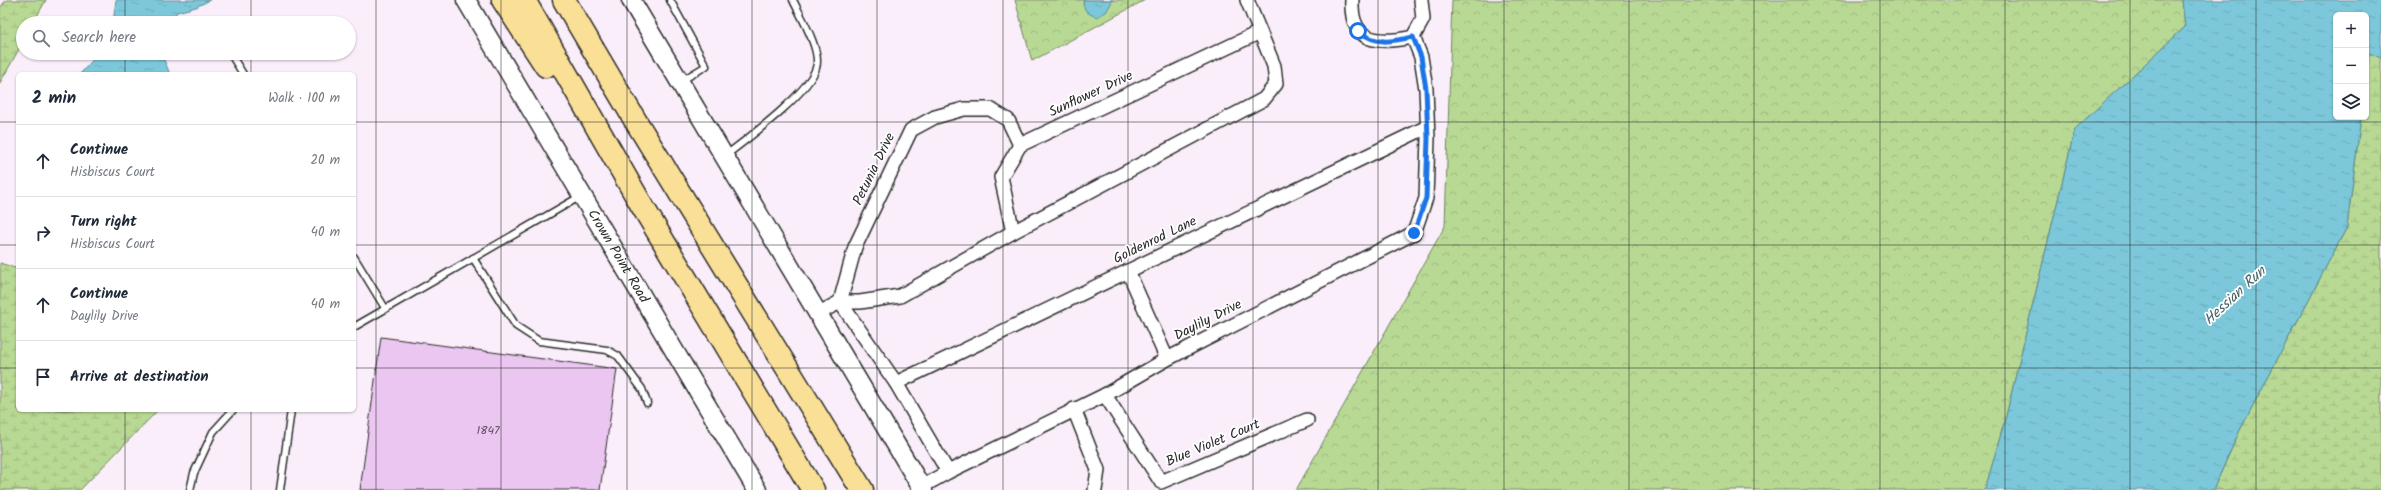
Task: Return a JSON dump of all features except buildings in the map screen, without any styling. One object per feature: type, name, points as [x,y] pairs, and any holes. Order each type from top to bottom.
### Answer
[{"type":"highway","points":[[503,0],[545,64],[579,125],[612,153]]},
{"type":"highway","points":[[524,0],[612,153],[813,490]]},
{"type":"highway","points":[[564,0],[635,120],[862,490]]},
{"type":"main road","name":"Crown Point Road","points":[[457,0],[478,22]]},
{"type":"main road","name":"Crown Point Road","points":[[466,0],[584,195],[757,490]]},
{"type":"main road","points":[[630,0],[922,488]]},
{"type":"street","points":[[817,314],[840,302],[860,302],[900,296],[1013,232],[1264,99],[1276,84],[1274,66],[1247,0]]},
{"type":"street","points":[[1352,0],[1351,11],[1358,31],[1370,40],[1390,42],[1413,37],[1423,18],[1420,0]]},
{"type":"street","name":"Sunflower Drive","points":[[1020,145],[1260,32]]},
{"type":"street","name":"Daylily Drive","points":[[922,488],[948,472],[1074,409],[1105,396],[1167,358],[1414,233],[1426,198],[1427,127],[1426,89],[1421,57],[1413,37]]},
{"type":"street","name":"Petunia Drive","points":[[840,302],[855,247],[910,130],[943,115],[964,109],[990,109],[1008,120],[1020,145]]},
{"type":"street","name":"Goldenrod Lane","points":[[896,383],[1427,127]]},
{"type":"street","points":[[1013,232],[1001,176],[1020,145]]},
{"type":"street","points":[[1128,271],[1167,358]]},
{"type":"street","points":[[840,302],[896,383],[948,472]]},
{"type":"street","name":"Blue Violet Court","points":[[1105,396],[1161,482],[1307,420]]},
{"type":"street","points":[[1074,409],[1098,470],[1095,490]]},
{"type":"lane","points":[[670,0],[706,66],[679,82]]},
{"type":"lane","points":[[723,157],[760,129],[801,91],[817,67],[814,44],[793,0]]},
{"type":"lane","points":[[234,60],[242,72]]},
{"type":"lane","points":[[356,326],[584,195]]},
{"type":"lane","points":[[472,258],[516,326],[539,341],[608,350],[618,356],[642,389],[646,403]]},
{"type":"lane","points":[[356,260],[385,308]]},
{"type":"lane","points":[[190,490],[194,473],[213,432],[231,412]]},
{"type":"lane","points":[[280,490],[291,412]]},
{"type":"green space","points":[[6,0],[46,0],[37,16],[16,16],[16,54],[0,83],[0,8]]},
{"type":"green space","points":[[1015,0],[1145,0],[1032,61]]},
{"type":"green space","points":[[1452,0],[2182,0],[2185,27],[2075,129],[2006,416],[1985,490],[1296,490],[1445,226]]},
{"type":"green space","points":[[2369,52],[2381,58],[2381,490],[2213,490],[2240,430],[2347,227],[2361,120],[2369,120]]},
{"type":"green space","points":[[0,263],[16,268],[16,412],[156,412],[80,490],[0,490]]},
{"type":"water","points":[[116,0],[210,0],[196,7],[177,12],[174,16],[114,16]]},
{"type":"water","points":[[1083,0],[1113,0],[1106,12],[1097,17],[1086,11]]},
{"type":"water","name":"Hessian Run","points":[[2182,0],[2381,0],[2381,58],[2369,53],[2369,12],[2333,12],[2333,120],[2361,120],[2347,227],[2240,430],[2213,490],[1985,490],[2006,416],[2075,129],[2185,27]]},
{"type":"water","points":[[93,60],[164,60],[169,72],[82,72]]},
{"type":"route","points":[[1358,31],[1370,40],[1390,42],[1413,37],[1421,57],[1426,89],[1428,138],[1426,198],[1414,233]]}]
